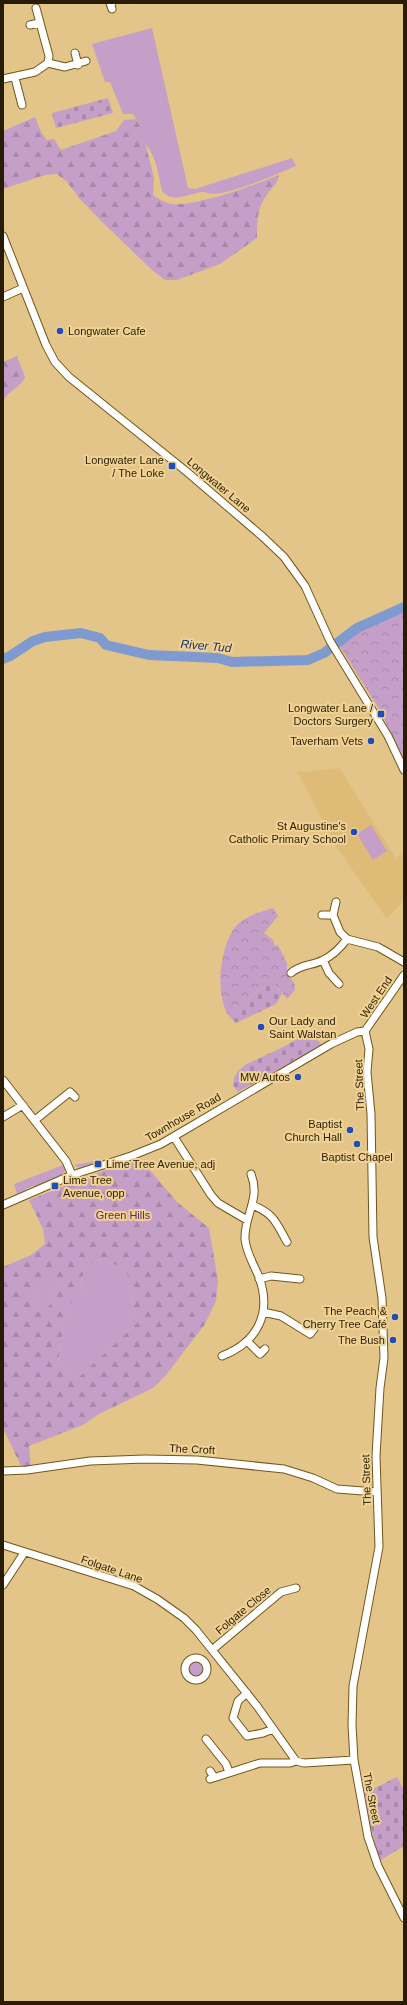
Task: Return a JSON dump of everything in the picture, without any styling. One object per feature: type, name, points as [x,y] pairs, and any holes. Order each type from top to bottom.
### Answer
[{"type":"street","points":[[3,79],[15,78],[35,72],[48,63],[49,56],[36,8]]},
{"type":"street","points":[[30,25],[40,23]]},
{"type":"street","points":[[75,53],[78,65]]},
{"type":"street","points":[[48,63],[65,67],[86,62]]},
{"type":"street","points":[[15,78],[22,105]]},
{"type":"street","name":"Longwater Lane","points":[[3,236],[46,345],[61,369],[277,549],[305,586],[330,641],[388,736],[404,770]]},
{"type":"street","points":[[3,297],[23,288]]},
{"type":"street","points":[[336,902],[333,915],[338,929],[347,939],[378,947],[404,962]]},
{"type":"street","points":[[322,915],[333,915]]},
{"type":"street","points":[[292,969],[323,960],[343,945],[347,939]]},
{"type":"street","points":[[323,960],[334,982]]},
{"type":"street","name":"West End","points":[[365,1031],[404,975]]},
{"type":"street","name":"Townhouse Road","points":[[3,1206],[72,1175],[145,1151],[174,1137],[326,1047],[357,1032],[365,1031]]},
{"type":"street","name":"The Street","points":[[365,1031],[369,1049],[368,1072],[371,1114],[374,1237],[382,1298],[384,1348],[376,1456],[376,1492],[379,1532],[378,1554],[353,1686],[352,1725],[354,1760],[368,1837],[378,1866],[404,1918]]},
{"type":"street","points":[[3,1080],[66,1161],[72,1175]]},
{"type":"street","points":[[35,1120],[71,1092]]},
{"type":"street","points":[[3,1117],[23,1105]]},
{"type":"street","points":[[174,1137],[211,1195],[218,1203],[247,1220]]},
{"type":"street","points":[[222,1356],[240,1348],[247,1341],[254,1333],[263,1312],[264,1293],[245,1242],[247,1220],[256,1192],[251,1174]]},
{"type":"street","points":[[252,1205],[263,1209],[272,1216],[287,1238]]},
{"type":"street","points":[[259,1279],[271,1276],[296,1279],[291,1286]]},
{"type":"street","points":[[263,1312],[281,1316],[310,1334]]},
{"type":"street","points":[[247,1341],[260,1354]]},
{"type":"street","name":"The Croft","points":[[3,1472],[90,1462],[168,1458],[284,1469],[313,1478],[337,1489],[376,1492]]},
{"type":"street","name":"Folgate Lane","points":[[3,1545],[140,1589],[184,1618],[247,1693],[296,1761]]},
{"type":"street","points":[[3,1585],[24,1553]]},
{"type":"street","name":"Folgate Close","points":[[205,1662],[214,1652],[281,1592],[292,1591]]},
{"type":"street","points":[[247,1693],[238,1701],[233,1718],[247,1736],[263,1734],[273,1729]]},
{"type":"street","points":[[206,1739],[226,1764],[229,1772]]},
{"type":"street","points":[[210,1771],[212,1778],[260,1762],[290,1763],[296,1761],[304,1763],[354,1760]]},
{"type":"shaded area","name":"St Augustine's Catholic Primary School","points":[[339,768],[396,858],[404,851],[404,900],[387,919],[335,845],[297,771],[307,772]]},
{"type":"green space","points":[[152,28],[188,188],[195,189],[292,158],[296,166],[255,183],[223,193],[214,194],[202,192],[176,198],[166,195],[162,191],[152,154],[148,147],[137,138],[135,132],[140,126],[133,114],[123,114],[110,82],[105,82],[92,44]]},
{"type":"green space","points":[[108,98],[113,113],[56,128],[52,113]]},
{"type":"green space","points":[[35,117],[42,134],[47,140],[54,139],[61,150],[116,131],[124,120],[136,119],[140,126],[135,132],[137,138],[145,142],[154,178],[153,195],[162,201],[172,204],[196,202],[211,198],[279,175],[275,184],[263,201],[259,211],[257,221],[257,238],[220,264],[177,280],[165,280],[152,270],[101,221],[80,199],[67,182],[57,174],[45,175],[3,189],[3,131]]},
{"type":"green space","points":[[17,356],[25,377],[20,384],[7,395],[3,403],[3,362]]},
{"type":"green space","points":[[404,611],[404,759],[379,709],[339,645],[370,625]]},
{"type":"green space","points":[[371,825],[387,851],[373,860],[357,834]]},
{"type":"green space","points":[[273,908],[278,916],[264,933],[273,940],[275,946],[278,945],[287,963],[287,971],[295,985],[295,990],[287,999],[271,980],[229,1016],[224,1007],[220,983],[226,944],[237,925],[254,914]]},
{"type":"green space","points":[[271,980],[282,994],[276,1004],[236,1023],[229,1016]]},
{"type":"green space","points":[[310,1032],[322,1045],[238,1092],[233,1086],[234,1078],[238,1071],[245,1065]]},
{"type":"green space","points":[[113,1158],[116,1159],[80,1168],[74,1165]]},
{"type":"green space","name":"Green Hills","points":[[134,1159],[144,1163],[177,1202],[209,1228],[218,1280],[216,1301],[205,1324],[167,1374],[153,1388],[99,1414],[83,1425],[29,1446],[31,1468],[21,1466],[3,1428],[3,1267],[31,1255],[45,1244],[43,1229],[29,1200]],"holes":[[[101,1259],[126,1269],[137,1323],[78,1378],[58,1364],[66,1305],[79,1300],[84,1267]],[[57,1278],[59,1283],[50,1305],[39,1311],[33,1295],[38,1287]]]},
{"type":"green space","points":[[63,1165],[66,1169],[61,1176],[36,1187],[32,1186],[17,1194],[14,1184]]},
{"type":"green space","points":[[101,1259],[126,1269],[137,1323],[78,1378],[58,1364],[66,1304],[79,1300],[84,1267]]},
{"type":"green space","points":[[57,1277],[59,1283],[50,1305],[39,1311],[33,1295],[38,1287]]},
{"type":"green space","points":[[196,1660],[202,1663],[205,1669],[202,1675],[196,1678],[190,1675],[187,1669],[190,1663]]},
{"type":"green space","points":[[397,1777],[404,1790],[404,1846],[379,1861],[363,1794]]},
{"type":"waterway","name":"River Tud","points":[[3,659],[33,641],[45,637],[81,633],[100,638],[106,645],[149,655],[218,658],[232,662],[308,660],[324,653],[357,628],[404,607]]},
{"type":"place","name":"Longwater Cafe","points":[[60,331]]},
{"type":"place","name":"Longwater Lane / The Loke","points":[[172,466]]},
{"type":"place","name":"Longwater Lane / Doctors Surgery","points":[[381,714]]},
{"type":"place","name":"Taverham Vets","points":[[371,741]]},
{"type":"place","name":"St Augustine's Catholic Primary School","points":[[354,832]]},
{"type":"place","name":"Our Lady and Saint Walstan","points":[[261,1027]]},
{"type":"place","name":"MW Autos","points":[[298,1077]]},
{"type":"place","name":"Baptist Church Hall","points":[[350,1130]]},
{"type":"place","name":"Baptist Chapel","points":[[357,1144]]},
{"type":"place","name":"Lime Tree Avenue, adj","points":[[98,1164]]},
{"type":"place","name":"Lime Tree Avenue, opp","points":[[55,1186]]},
{"type":"place","name":"The Peach & Cherry Tree Café","points":[[395,1317]]},
{"type":"place","name":"The Bush","points":[[393,1340]]}]
